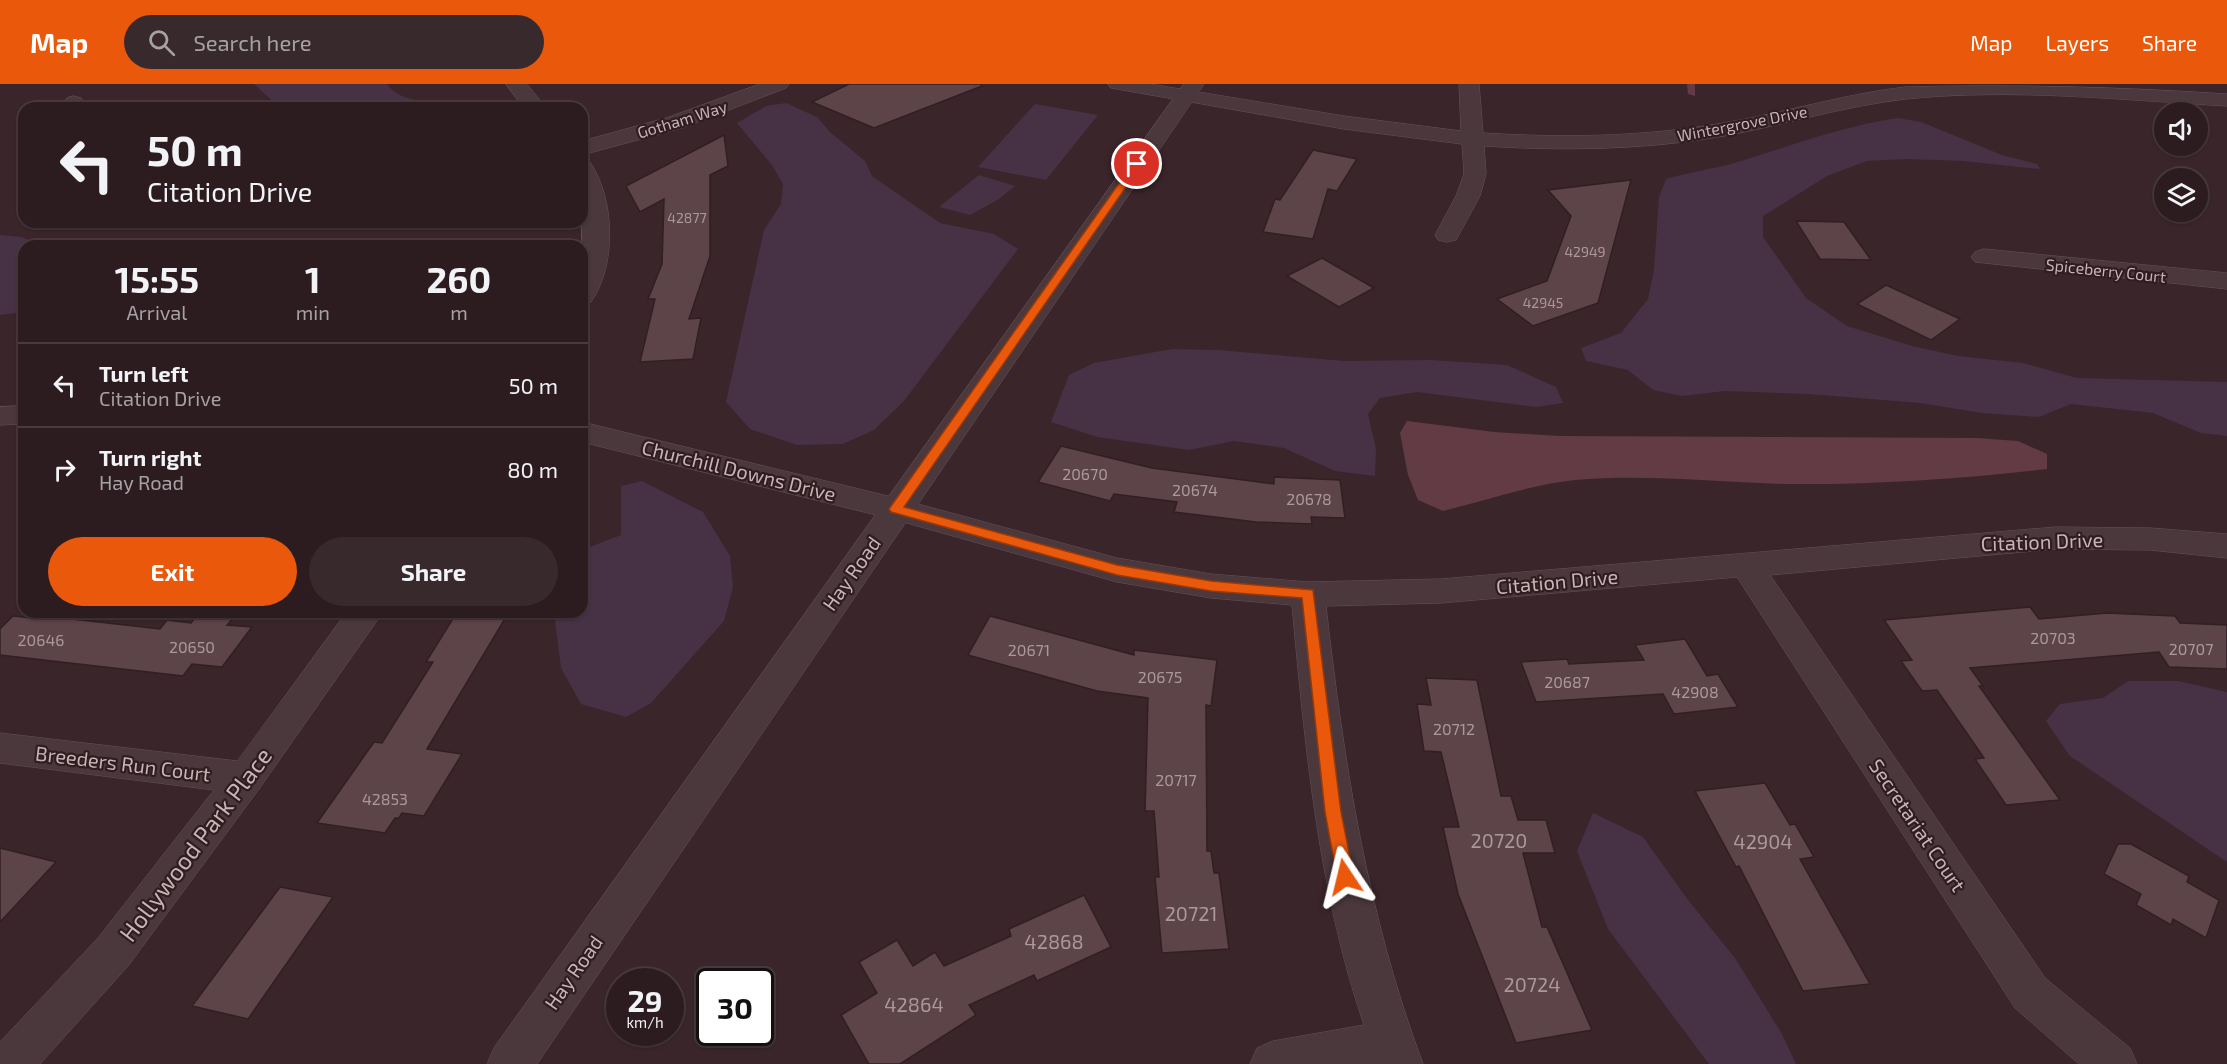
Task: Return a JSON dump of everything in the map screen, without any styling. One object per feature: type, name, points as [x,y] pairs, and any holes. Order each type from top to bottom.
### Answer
[{"type":"street","points":[[516,84],[530,102]]},
{"type":"street","name":"Gotham Way","points":[[588,146],[684,120],[779,84]]},
{"type":"street","name":"Wintergrove Drive","points":[[1118,84],[1190,90],[1387,131],[1474,140],[1544,143],[1663,138],[1760,123],[1864,98],[1957,90],[2034,89],[2227,100]]},
{"type":"street","points":[[1447,235],[1468,196],[1475,174],[1469,84]]},
{"type":"street","name":"Hay Road","points":[[510,1064],[1190,90]]},
{"type":"street","points":[[588,176],[594,197],[595,255],[588,277]]},
{"type":"street","name":"Spiceberry Court","points":[[1984,256],[2227,281]]},
{"type":"street","points":[[0,416],[18,415]]},
{"type":"street","name":"Churchill Downs Drive","points":[[588,433],[896,509]]},
{"type":"street","name":"Citation Drive","points":[[896,509],[1117,570],[1211,586],[1308,594],[1441,591],[2056,538],[2150,539],[2227,546]]},
{"type":"street","name":"Secretariat Court","points":[[1745,564],[2030,993],[2114,1064]]},
{"type":"street","points":[[1273,1064],[1395,1053],[1367,966],[1341,856],[1319,700],[1308,594]]},
{"type":"street","name":"Hollywood Park Place","points":[[10,1064],[113,952],[246,778],[362,618]]},
{"type":"street","name":"Breeders Run Court","points":[[0,748],[246,778]]},
{"type":"shaded area","points":[[254,84],[387,84],[400,95],[429,102],[274,102]]},
{"type":"shaded area","points":[[786,103],[817,117],[830,132],[865,161],[872,176],[940,223],[994,234],[1018,249],[904,401],[874,430],[843,444],[797,445],[750,429],[726,402],[764,230],[781,204],[783,184],[772,165],[737,123],[766,106]]},
{"type":"shaded area","points":[[1035,104],[1098,115],[1046,180],[978,167]]},
{"type":"shaded area","points":[[1898,118],[1921,122],[2002,155],[2037,164],[2040,169],[1963,161],[1908,159],[1867,161],[1827,176],[1763,216],[1763,237],[1806,298],[1847,326],[1912,346],[1958,356],[2023,363],[2077,378],[2227,382],[2227,436],[2201,433],[2153,413],[2071,404],[2039,417],[1982,413],[1920,403],[1808,394],[1725,391],[1682,396],[1653,390],[1628,370],[1586,361],[1581,348],[1621,333],[1648,299],[1654,270],[1659,197],[1666,179],[1738,162],[1837,131]]},
{"type":"shaded area","points":[[979,175],[1015,186],[999,199],[970,215],[939,207]]},
{"type":"shaded area","points":[[0,235],[22,237],[28,240],[18,240],[18,313],[0,315]]},
{"type":"shaded area","points":[[1172,349],[1219,350],[1344,361],[1431,360],[1507,365],[1556,387],[1563,403],[1537,407],[1417,392],[1380,398],[1368,414],[1376,449],[1375,476],[1335,471],[1284,448],[1234,441],[1189,450],[1097,437],[1051,422],[1069,375],[1094,363]]},
{"type":"shaded area","points":[[1407,421],[1494,432],[1560,436],[1977,438],[2018,441],[2047,454],[2047,469],[1982,476],[1850,483],[1784,484],[1601,478],[1558,482],[1443,511],[1418,500],[1408,475],[1400,433]]},
{"type":"shaded area","points":[[642,481],[703,512],[730,556],[733,587],[724,621],[651,703],[626,717],[581,704],[561,668],[555,618],[588,618],[588,548],[621,535],[621,486]]},
{"type":"shaded area","points":[[2128,681],[2178,681],[2227,692],[2227,862],[2070,756],[2046,721],[2060,704],[2103,698]]},
{"type":"shaded area","points":[[1593,813],[1643,837],[1688,900],[1735,958],[1782,1034],[1796,1064],[1709,1064],[1608,929],[1577,851]]},
{"type":"building","points":[[849,84],[981,84],[982,86],[874,128],[812,102]]},
{"type":"building","points":[[724,135],[728,166],[710,175],[710,256],[689,319],[701,318],[693,359],[640,362],[655,299],[648,299],[662,264],[664,199],[640,212],[626,186]]},
{"type":"building","points":[[1313,150],[1357,159],[1337,191],[1328,189],[1313,239],[1263,232],[1275,199],[1280,200]]},
{"type":"building","points":[[1631,180],[1598,303],[1533,326],[1497,299],[1547,281],[1571,216],[1548,190]]},
{"type":"building","points":[[1796,221],[1844,222],[1871,260],[1820,259]]},
{"type":"building","points":[[1322,258],[1374,288],[1339,307],[1287,276]]},
{"type":"building","points":[[1886,285],[1960,319],[1931,340],[1857,304]]},
{"type":"building","points":[[1061,446],[1152,468],[1274,484],[1274,477],[1340,480],[1345,518],[1311,517],[1312,524],[1256,522],[1174,512],[1177,502],[1114,494],[1110,501],[1038,482]]},
{"type":"building","points":[[2030,607],[2039,619],[2107,613],[2175,616],[2180,623],[2227,625],[2227,669],[2169,667],[2159,652],[1970,668],[1983,686],[1979,686],[2060,800],[2006,805],[1975,759],[1984,758],[1937,690],[1922,691],[1901,661],[1912,660],[1884,620]]},
{"type":"building","points":[[13,616],[63,618],[160,629],[167,620],[191,623],[195,618],[233,618],[227,625],[252,627],[222,667],[192,664],[183,676],[0,655],[0,629]]},
{"type":"building","points":[[990,616],[1134,655],[1134,650],[1217,660],[1211,706],[1206,705],[1207,851],[1211,851],[1214,873],[1219,873],[1229,949],[1162,953],[1155,877],[1159,877],[1154,811],[1145,811],[1148,698],[1097,691],[968,655]]},
{"type":"building","points":[[453,618],[505,618],[427,749],[462,754],[424,816],[402,813],[399,818],[395,818],[385,833],[317,823],[374,742],[382,743],[433,662],[426,662]]},
{"type":"building","points":[[1685,639],[1707,676],[1718,674],[1738,707],[1674,714],[1663,694],[1536,702],[1521,662],[1567,659],[1569,664],[1644,660],[1635,645]]},
{"type":"building","points":[[1426,678],[1477,680],[1501,796],[1511,796],[1518,820],[1546,820],[1555,853],[1523,853],[1542,927],[1547,927],[1592,1030],[1516,1043],[1458,894],[1443,827],[1459,827],[1441,752],[1424,751],[1417,704],[1431,705]]},
{"type":"building","points":[[1765,783],[1790,825],[1795,824],[1814,857],[1800,859],[1870,984],[1803,991],[1739,866],[1736,867],[1695,791]]},
{"type":"building","points":[[2118,844],[2131,844],[2189,876],[2187,882],[2219,900],[2206,938],[2173,919],[2171,925],[2136,905],[2141,894],[2104,874]]},
{"type":"building","points":[[0,848],[56,862],[0,922]]},
{"type":"building","points":[[280,887],[333,897],[248,1019],[192,1006]]},
{"type":"building","points":[[1084,895],[1111,947],[1037,981],[1034,975],[969,1005],[976,1015],[900,1064],[869,1064],[841,1015],[877,993],[859,962],[897,940],[913,966],[935,952],[944,966],[1011,936],[1009,929]]},
{"type":"waterway","points":[[1691,84],[1692,94]]},
{"type":"route","points":[[1137,164],[896,509],[1117,570],[1211,586],[1308,594],[1317,689],[1333,812],[1345,877]]}]
